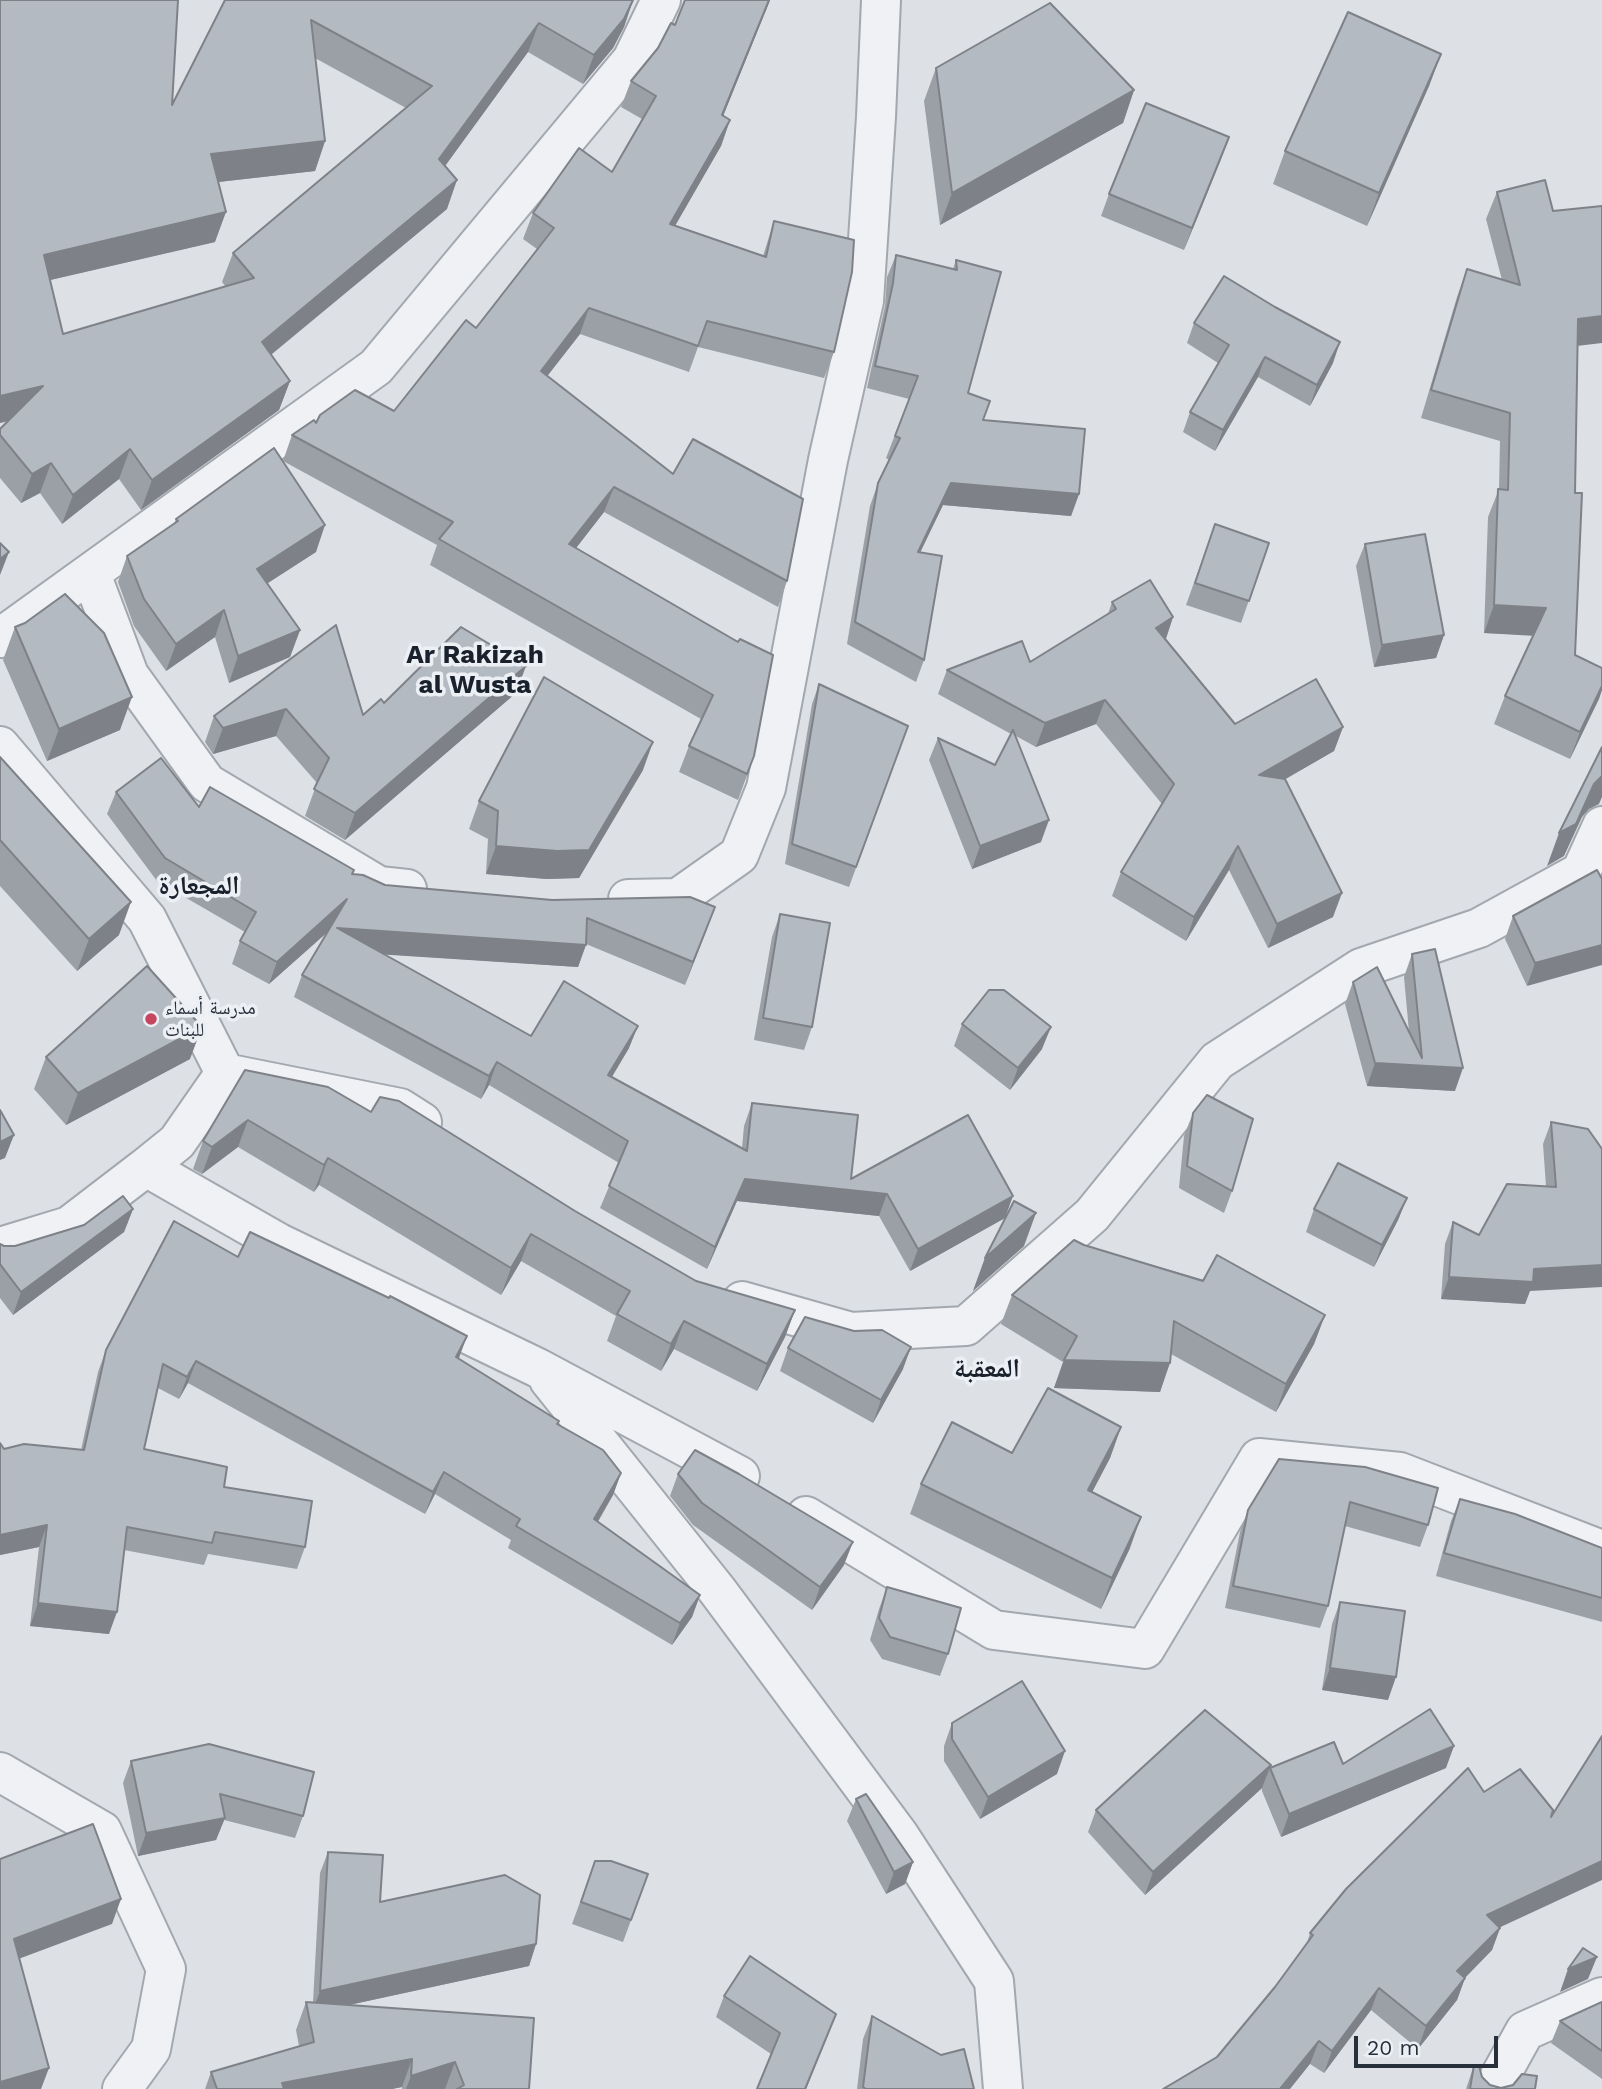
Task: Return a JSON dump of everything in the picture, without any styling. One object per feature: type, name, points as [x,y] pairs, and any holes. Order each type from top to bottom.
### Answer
[{"type":"street","points":[[0,638],[376,367],[632,60],[662,0]]},
{"type":"street","points":[[599,900],[678,898],[739,855],[766,788],[828,460],[864,301],[881,0]]},
{"type":"street","points":[[91,574],[130,675],[208,783],[379,886],[443,892]]},
{"type":"street","points":[[0,746],[147,919],[225,1073]]},
{"type":"street","points":[[709,1292],[851,1332],[966,1326],[1091,1215],[1217,1061],[1362,968],[1479,928],[1581,872],[1602,826]]},
{"type":"street","points":[[225,1073],[400,1108],[447,1138]]},
{"type":"street","points":[[0,1247],[69,1226],[146,1167],[177,1142],[225,1073]]},
{"type":"street","points":[[146,1167],[279,1243],[538,1368],[771,1494],[994,1630],[1146,1649],[1259,1458],[1400,1472],[1602,1550]]},
{"type":"street","points":[[538,1368],[734,1612],[899,1835],[987,1970],[994,1982],[1003,2089]]},
{"type":"street","points":[[0,1772],[102,1831],[166,1969],[151,2049],[122,2089]]},
{"type":"street","points":[[1493,2089],[1525,2031],[1602,1997]]},
{"type":"building","points":[[0,0],[178,0],[172,105],[225,0],[633,0],[624,19],[594,55],[539,23],[439,159],[457,180],[262,342],[290,381],[152,480],[130,449],[73,495],[51,463],[32,474],[0,435],[0,429],[43,386],[0,396]],"holes":[[[311,20],[432,86],[233,253],[254,278],[63,334],[44,255],[226,212],[211,154],[325,141]]]},
{"type":"building","points":[[685,0],[769,0],[722,115],[730,120],[670,224],[766,257],[774,221],[854,240],[852,272],[834,352],[707,321],[698,346],[589,308],[541,371],[673,474],[693,439],[803,499],[787,581],[614,487],[569,544],[738,642],[740,639],[773,655],[754,756],[747,774],[689,746],[713,695],[439,539],[453,522],[292,435],[314,420],[316,423],[320,415],[355,390],[394,411],[466,320],[476,328],[554,228],[533,213],[579,148],[612,172],[656,96],[631,81],[658,48],[671,23],[675,25]]},
{"type":"building","points":[[1050,3],[1134,90],[952,193],[936,68]]},
{"type":"building","points":[[1348,12],[1441,54],[1379,193],[1285,151]]},
{"type":"building","points":[[1146,103],[1229,137],[1192,228],[1109,194]]},
{"type":"building","points":[[1545,180],[1553,211],[1602,206],[1602,316],[1578,319],[1575,493],[1582,493],[1575,655],[1602,668],[1602,686],[1580,732],[1505,696],[1546,608],[1494,605],[1498,489],[1508,490],[1510,413],[1431,390],[1467,269],[1520,285],[1497,192]]},
{"type":"building","points":[[896,255],[957,270],[956,260],[1001,272],[968,393],[990,401],[983,420],[1085,429],[1079,494],[951,483],[918,552],[942,556],[924,660],[855,622],[878,483],[900,438],[895,436],[918,376],[875,366],[893,283]]},
{"type":"building","points":[[1224,276],[1340,342],[1317,385],[1265,357],[1223,430],[1190,412],[1229,345],[1194,323]]},
{"type":"building","points":[[274,448],[325,525],[257,569],[300,630],[238,656],[224,610],[176,644],[144,599],[127,556]]},
{"type":"building","points":[[1215,524],[1269,543],[1249,601],[1195,583]]},
{"type":"building","points":[[1425,534],[1444,635],[1382,645],[1365,544]]},
{"type":"building","points":[[0,543],[9,552],[0,559]]},
{"type":"building","points":[[1150,580],[1173,617],[1156,628],[1235,724],[1316,679],[1343,727],[1259,775],[1285,779],[1342,893],[1277,924],[1238,846],[1194,917],[1121,872],[1174,784],[1105,700],[1045,723],[947,670],[1022,641],[1030,662],[1116,609],[1112,602]]},
{"type":"building","points":[[65,594],[104,633],[132,697],[59,729],[15,627],[25,623]]},
{"type":"building","points":[[336,625],[363,715],[381,699],[384,703],[461,627],[526,666],[355,813],[314,789],[329,758],[286,709],[223,728],[214,716]]},
{"type":"building","points":[[544,677],[653,742],[589,850],[557,851],[496,846],[498,811],[479,801]]},
{"type":"building","points":[[819,684],[908,726],[856,867],[792,844]]},
{"type":"building","points":[[1013,730],[1049,820],[980,846],[938,738],[995,765]]},
{"type":"building","points":[[1602,747],[1602,776],[1594,784],[1576,824],[1559,833]]},
{"type":"building","points":[[0,757],[131,902],[89,939],[0,840]]},
{"type":"building","points":[[161,758],[199,807],[210,787],[354,870],[352,874],[363,875],[385,885],[552,900],[690,897],[715,907],[693,962],[587,918],[586,945],[337,928],[531,1036],[564,981],[638,1026],[608,1075],[747,1151],[752,1103],[858,1115],[851,1179],[968,1115],[1013,1196],[918,1249],[887,1194],[745,1179],[715,1247],[609,1186],[628,1141],[497,1062],[489,1076],[302,975],[347,899],[277,962],[240,941],[256,912],[165,858],[116,792]]},
{"type":"building","points":[[1597,870],[1602,879],[1602,945],[1535,963],[1513,916]]},
{"type":"building","points":[[780,914],[830,923],[812,1027],[763,1018]]},
{"type":"building","points":[[1435,949],[1463,1068],[1375,1063],[1353,982],[1377,967],[1422,1058],[1412,954]]},
{"type":"building","points":[[147,966],[202,1027],[78,1093],[46,1057]]},
{"type":"building","points":[[989,990],[1004,990],[1051,1027],[1018,1068],[962,1024]]},
{"type":"building","points":[[245,1070],[328,1087],[371,1112],[380,1097],[399,1101],[575,1211],[696,1281],[795,1310],[767,1364],[684,1321],[671,1344],[617,1314],[630,1291],[531,1234],[511,1268],[328,1158],[324,1165],[248,1120],[212,1147],[203,1141]]},
{"type":"building","points":[[1207,1095],[1253,1119],[1232,1191],[1187,1166],[1193,1113]]},
{"type":"building","points":[[0,1110],[14,1135],[0,1142]]},
{"type":"building","points":[[1551,1122],[1588,1129],[1602,1149],[1602,1265],[1534,1269],[1533,1282],[1449,1277],[1453,1222],[1479,1235],[1507,1184],[1556,1187]]},
{"type":"building","points":[[1338,1163],[1407,1198],[1382,1245],[1314,1209]]},
{"type":"building","points":[[123,1196],[133,1209],[21,1292],[0,1264],[0,1244],[15,1246],[84,1225]]},
{"type":"building","points":[[1014,1201],[1036,1213],[985,1258]]},
{"type":"building","points":[[174,1221],[238,1257],[250,1232],[389,1298],[390,1296],[467,1336],[456,1357],[559,1421],[557,1424],[603,1450],[621,1473],[594,1519],[700,1595],[680,1623],[516,1526],[520,1519],[444,1472],[433,1492],[196,1361],[187,1377],[163,1364],[144,1449],[227,1467],[224,1487],[312,1501],[305,1547],[215,1532],[212,1543],[127,1527],[117,1612],[38,1603],[47,1525],[0,1535],[0,1443],[4,1449],[24,1444],[84,1450],[106,1350]]},
{"type":"building","points":[[1074,1240],[1203,1281],[1217,1255],[1325,1315],[1286,1384],[1174,1321],[1170,1363],[1064,1360],[1077,1336],[1012,1295]]},
{"type":"building","points":[[805,1317],[854,1331],[882,1330],[911,1347],[881,1400],[788,1348]]},
{"type":"building","points":[[1048,1388],[1121,1427],[1088,1490],[1141,1517],[1112,1578],[921,1484],[952,1422],[1012,1453]]},
{"type":"building","points":[[695,1450],[853,1542],[820,1587],[702,1503],[678,1474]]},
{"type":"building","points":[[1279,1459],[1365,1467],[1438,1488],[1428,1525],[1350,1502],[1328,1606],[1233,1586],[1248,1510]]},
{"type":"building","points":[[1460,1499],[1515,1514],[1602,1548],[1602,1598],[1444,1553]]},
{"type":"building","points":[[887,1587],[961,1608],[948,1654],[890,1637],[879,1618]]},
{"type":"building","points":[[1340,1602],[1405,1611],[1396,1677],[1330,1668]]},
{"type":"building","points":[[1022,1681],[1065,1751],[988,1797],[952,1739],[952,1723]]},
{"type":"building","points":[[1430,1709],[1454,1746],[1289,1814],[1270,1768],[1334,1742],[1343,1764]]},
{"type":"building","points":[[1205,1710],[1271,1765],[1153,1872],[1096,1810]]},
{"type":"building","points":[[1602,1736],[1602,1861],[1487,1915],[1500,1928],[1457,1971],[1465,1978],[1426,2026],[1379,1988],[1332,2051],[1319,2041],[1280,2089],[1163,2089],[1217,2057],[1275,1987],[1313,1935],[1310,1933],[1346,1889],[1468,1768],[1484,1792],[1520,1769],[1553,1810],[1551,1817]]},
{"type":"building","points":[[209,1744],[314,1772],[303,1816],[220,1794],[225,1818],[146,1833],[131,1761]]},
{"type":"building","points":[[866,1794],[913,1862],[894,1872],[856,1799]]},
{"type":"building","points":[[93,1824],[121,1899],[14,1939],[49,2068],[0,2082],[0,1859]]},
{"type":"building","points":[[328,1852],[383,1855],[380,1902],[505,1875],[540,1895],[536,1944],[320,1991]]},
{"type":"building","points":[[595,1861],[611,1861],[648,1874],[631,1920],[581,1902]]},
{"type":"building","points":[[1583,1948],[1597,1957],[1568,1969]]},
{"type":"building","points":[[750,1956],[836,2014],[805,2089],[757,2089],[780,2033],[724,1996]]},
{"type":"building","points":[[306,2002],[534,2018],[529,2089],[457,2089],[464,2085],[455,2062],[411,2076],[412,2059],[282,2083],[284,2089],[217,2089],[211,2072],[314,2042]]},
{"type":"building","points":[[1602,2002],[1602,2051],[1560,2021]]},
{"type":"building","points":[[872,2016],[941,2055],[964,2049],[974,2089],[863,2087]]},
{"type":"building","points":[[1474,2065],[1479,2066],[1482,2077],[1490,2085],[1501,2088],[1513,2085],[1522,2074],[1537,2076],[1535,2089],[1470,2089]]},
{"type":"place","name":"مدرسة أسماء للبنات","points":[[151,1019]]},
{"type":"district","name":"Ar Rakizah al Wusta","points":[[475,670]]},
{"type":"district","name":"المجعارة","points":[[199,886]]},
{"type":"district","name":"المعقبة","points":[[987,1369]]}]
